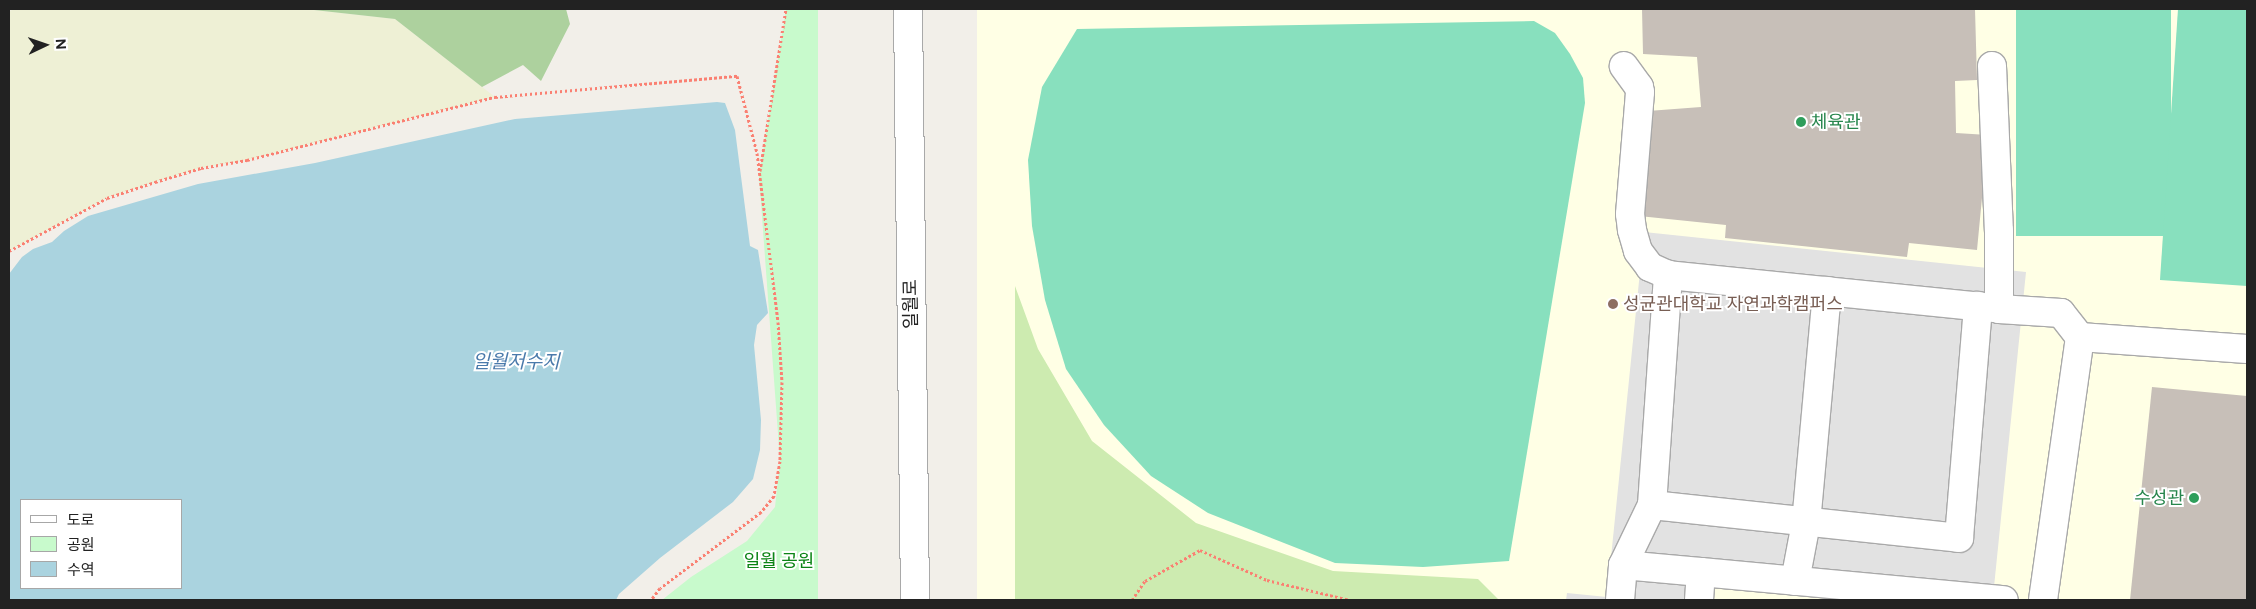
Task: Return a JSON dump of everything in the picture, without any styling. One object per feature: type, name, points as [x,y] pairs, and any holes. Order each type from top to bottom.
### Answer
[{"type":"street","name":"일월로","points":[[908,9],[915,600]]},
{"type":"street","points":[[1624,66],[1639,87],[1640,92],[1630,214],[1632,230],[1638,251],[1650,267],[1668,276],[2061,313],[2080,337],[2043,600]]},
{"type":"street","points":[[1652,506],[1959,538],[1999,231],[1992,66]]},
{"type":"street","points":[[1620,600],[1623,565],[1652,506],[1668,276]]},
{"type":"street","points":[[1795,580],[1806,523],[1826,291]]},
{"type":"street","points":[[2080,337],[2247,349]]},
{"type":"street","points":[[1623,565],[1795,580],[1944,597],[2004,600]]},
{"type":"street","points":[[1699,600],[1701,572]]},
{"type":"path","points":[[759,176],[786,9]]},
{"type":"path","points":[[9,251],[107,198],[154,182],[495,97],[737,76],[757,153],[778,322],[782,382],[780,461],[774,496],[761,512],[660,588],[652,600]]},
{"type":"path","points":[[1132,600],[1145,581],[1200,550],[1267,580],[1350,600]]},
{"type":"path","points":[[1456,600],[1478,600]]},
{"type":"shaded area","points":[[15,9],[305,9],[395,19],[495,97],[247,160],[201,168],[155,182],[107,198],[9,251],[9,11]]},
{"type":"shaded area","name":"성균관대학교 자연과학캠퍼스","points":[[977,9],[2247,9],[2247,600],[977,600]]},
{"type":"shaded area","points":[[1644,232],[2026,272],[1994,587],[1702,557],[1698,600],[1566,600],[1567,593],[1607,597]]},
{"type":"green space","points":[[305,9],[566,9],[570,24],[541,81],[523,65],[482,87],[395,19]]},
{"type":"green space","name":"일월 공원","points":[[786,9],[818,9],[818,600],[662,600],[691,577],[747,541],[775,507],[780,461],[759,176]]},
{"type":"green space","points":[[2016,9],[2171,9],[2171,236],[2016,236]]},
{"type":"green space","points":[[2178,9],[2247,9],[2247,286],[2160,280]]},
{"type":"green space","points":[[1534,21],[1555,33],[1570,54],[1583,78],[1585,103],[1509,561],[1423,567],[1335,563],[1208,513],[1151,476],[1104,425],[1066,369],[1045,300],[1032,226],[1028,160],[1042,87],[1077,29]]},
{"type":"green space","points":[[1015,286],[1038,349],[1092,441],[1196,523],[1333,571],[1478,579],[1499,600],[1015,600]]},
{"type":"water","name":"일월저수지","points":[[717,102],[725,103],[735,130],[750,246],[758,250],[768,313],[757,325],[754,345],[761,420],[760,450],[753,479],[733,502],[660,558],[619,594],[616,600],[9,600],[9,274],[22,257],[33,249],[52,242],[64,231],[88,216],[198,184],[315,163],[515,119]]},
{"type":"building","name":"체육관","points":[[1642,9],[1975,9],[1977,80],[1955,81],[1956,133],[1988,135],[1977,250],[1909,243],[1907,257],[1725,238],[1726,225],[1639,216],[1648,111],[1701,107],[1697,57],[1643,54]]},
{"type":"building","name":"수성관","points":[[2152,387],[2247,396],[2247,600],[2130,600]]},
{"type":"place","name":"체육관","points":[[1801,122]]},
{"type":"place","name":"성균관대학교 자연과학캠퍼스","points":[[1613,304]]},
{"type":"place","name":"수성관","points":[[2194,498]]}]
